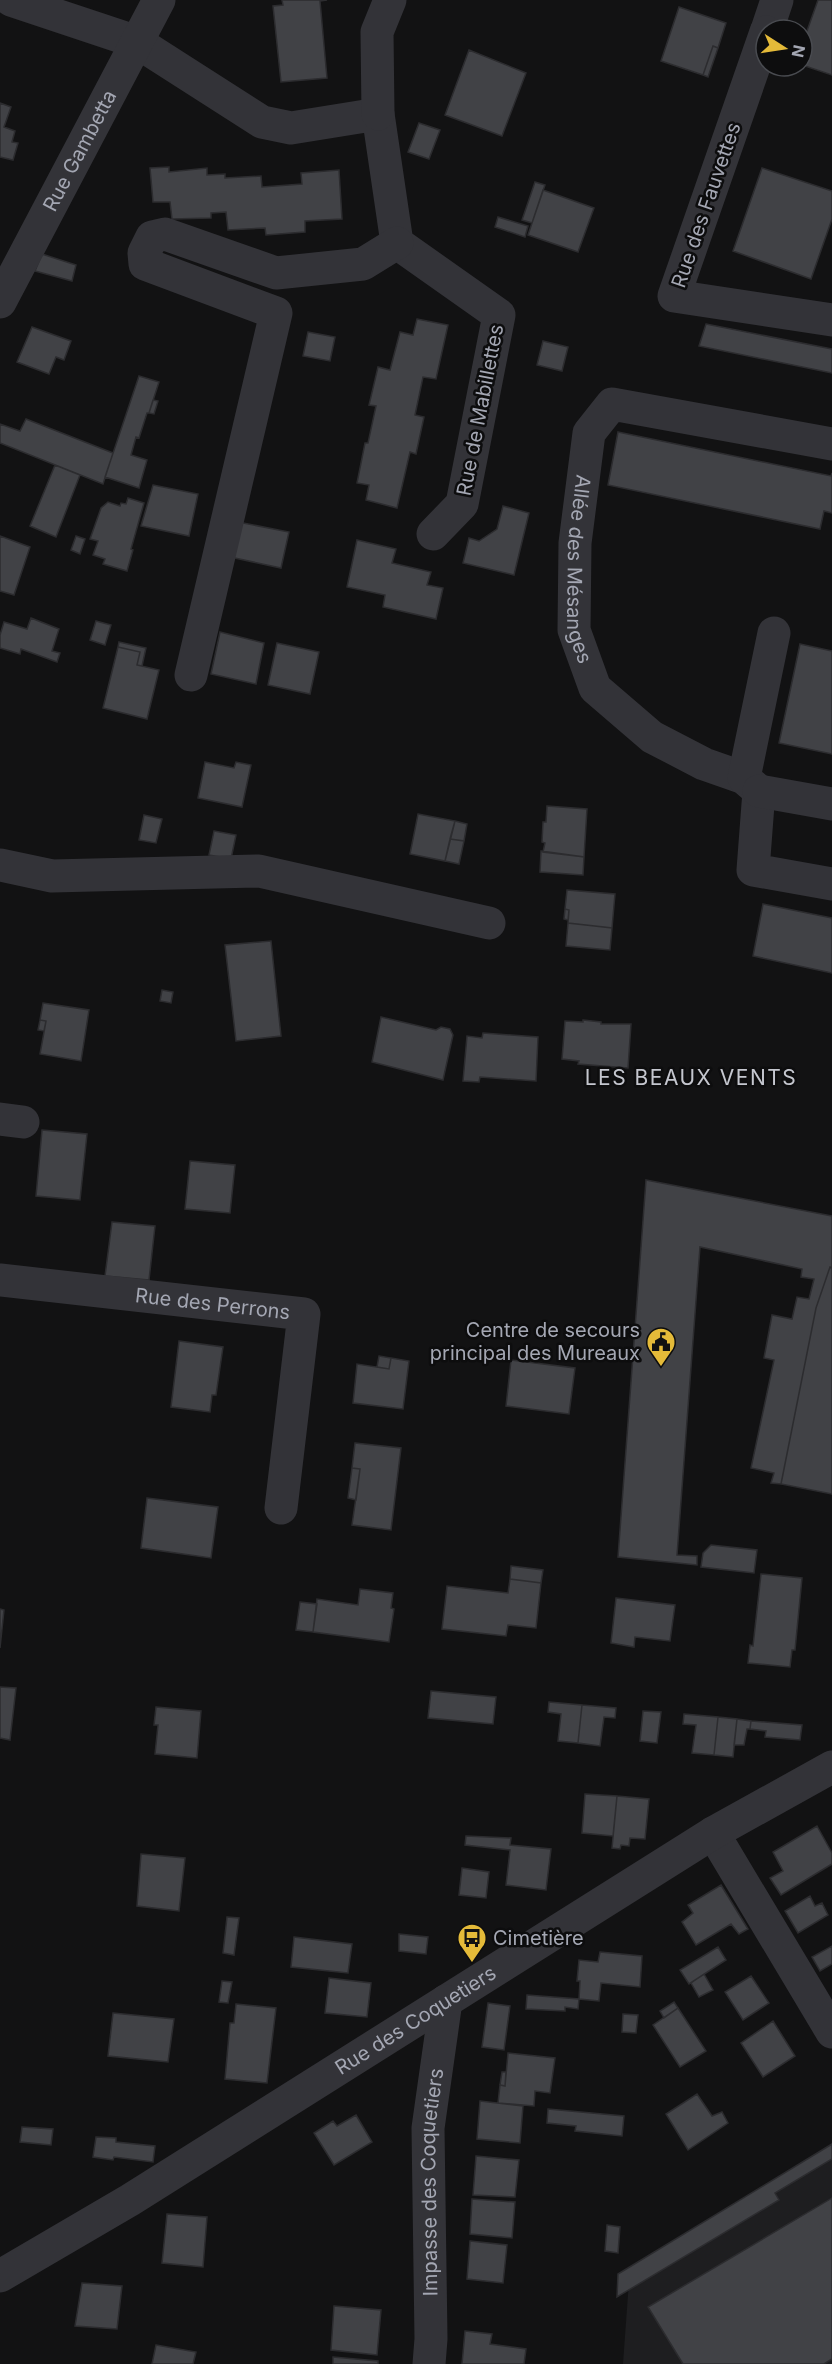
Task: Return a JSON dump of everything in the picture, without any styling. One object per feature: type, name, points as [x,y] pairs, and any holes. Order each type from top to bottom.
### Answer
[{"type":"street","points":[[10,0],[137,42],[262,122],[291,128],[378,114]]},
{"type":"street","name":"Rue Gambetta","points":[[0,302],[159,0]]},
{"type":"street","points":[[191,675],[276,313],[145,264],[144,253],[152,237],[165,234],[276,273],[363,264],[397,243],[378,114],[378,32],[390,0]]},
{"type":"street","name":"Rue des Fauvettes","points":[[771,18],[777,0]]},
{"type":"street","name":"Rue des Fauvettes","points":[[754,66],[674,296],[832,320]]},
{"type":"street","name":"Rue de Mabillettes","points":[[397,243],[499,315],[462,504],[433,534]]},
{"type":"street","name":"Allée des Mésanges","points":[[752,785],[704,764],[652,737],[595,688],[574,630],[575,543],[589,433],[612,405],[832,444]]},
{"type":"street","points":[[774,633],[752,785],[753,870],[832,884]]},
{"type":"street","points":[[752,785],[832,804]]},
{"type":"street","points":[[0,865],[52,876],[259,871],[489,922]]},
{"type":"street","name":"Rue des Perrons","points":[[0,1280],[304,1314],[281,1508]]},
{"type":"street","name":"Rue des Coquetiers","points":[[0,2276],[129,2200],[713,1833],[832,1767]]},
{"type":"street","points":[[713,1833],[832,2032]]},
{"type":"street","name":"Impasse des Coquetiers","points":[[429,2364],[431,2339],[428,2128],[446,2001]]},
{"type":"shaded area","points":[[832,2150],[832,2364],[623,2364],[629,2281]]},
{"type":"building","points":[[282,0],[327,0],[320,1],[327,78],[281,82],[273,6],[283,5]]},
{"type":"building","points":[[818,0],[832,0],[832,75],[814,69],[814,18],[812,18]]},
{"type":"building","points":[[679,7],[726,23],[718,48],[713,46],[703,75],[661,61]]},
{"type":"building","points":[[713,46],[718,48],[708,77],[703,75]]},
{"type":"building","points":[[469,50],[526,73],[502,136],[445,115]]},
{"type":"building","points":[[0,103],[11,107],[4,127],[15,131],[12,142],[18,143],[13,160],[0,157]]},
{"type":"building","points":[[419,123],[440,130],[429,159],[408,152]]},
{"type":"building","points":[[169,167],[169,172],[207,168],[207,175],[225,174],[225,178],[261,176],[262,187],[302,184],[301,173],[339,170],[342,219],[305,221],[305,232],[266,235],[265,228],[228,230],[226,212],[211,213],[211,218],[172,219],[170,202],[153,202],[150,168]]},
{"type":"building","points":[[762,168],[832,191],[832,219],[811,279],[733,251]]},
{"type":"building","points":[[535,182],[545,185],[532,223],[522,220]]},
{"type":"building","points":[[543,190],[594,208],[578,252],[528,235]]},
{"type":"building","points":[[498,217],[528,226],[525,237],[495,227]]},
{"type":"building","points":[[42,254],[76,265],[72,281],[35,271]]},
{"type":"building","points":[[417,319],[448,325],[436,379],[423,377],[415,415],[424,417],[416,454],[410,452],[397,508],[366,500],[369,485],[357,483],[365,443],[368,443],[376,406],[369,405],[378,367],[390,370],[400,332],[413,335]]},
{"type":"building","points":[[706,324],[832,349],[832,373],[699,346]]},
{"type":"building","points":[[32,327],[71,341],[64,360],[56,357],[49,374],[17,362]]},
{"type":"building","points":[[308,332],[335,337],[330,361],[303,356]]},
{"type":"building","points":[[543,341],[568,347],[562,371],[537,365]]},
{"type":"building","points":[[139,376],[159,382],[131,455],[147,460],[139,488],[105,477]]},
{"type":"building","points":[[153,400],[158,401],[154,414],[149,413]]},
{"type":"building","points":[[26,419],[113,453],[103,484],[0,443],[0,424],[20,431]]},
{"type":"building","points":[[618,432],[831,476],[832,473],[832,513],[824,511],[820,529],[608,485]]},
{"type":"building","points":[[55,465],[80,475],[56,537],[30,526]]},
{"type":"building","points":[[153,485],[198,494],[189,536],[141,526]]},
{"type":"building","points":[[128,498],[144,503],[127,571],[103,564],[105,559],[93,555],[98,541],[90,539],[101,508],[108,502],[120,506],[121,503],[126,504]]},
{"type":"building","points":[[503,506],[529,513],[514,575],[463,563],[469,538],[479,541],[497,529]]},
{"type":"building","points":[[238,522],[289,532],[281,568],[230,557]]},
{"type":"building","points":[[0,536],[30,547],[14,595],[0,591]]},
{"type":"building","points":[[76,536],[85,539],[80,554],[71,550]]},
{"type":"building","points":[[357,540],[396,549],[392,563],[431,572],[427,585],[443,588],[436,619],[383,607],[385,595],[347,587]]},
{"type":"building","points":[[31,618],[59,629],[52,651],[60,653],[57,662],[21,649],[20,654],[0,648],[0,635],[4,622],[27,629]]},
{"type":"building","points":[[96,621],[111,625],[105,645],[90,640]]},
{"type":"building","points":[[220,632],[264,643],[256,684],[211,674]]},
{"type":"building","points":[[119,642],[146,648],[142,666],[137,665],[140,652],[118,647]]},
{"type":"building","points":[[277,643],[319,652],[310,694],[268,685]]},
{"type":"building","points":[[800,644],[832,651],[832,754],[779,743]]},
{"type":"building","points":[[118,647],[140,652],[137,665],[159,670],[147,719],[103,708]]},
{"type":"building","points":[[205,762],[234,768],[236,762],[251,765],[242,807],[198,798]]},
{"type":"building","points":[[547,806],[587,809],[584,857],[543,852],[545,843],[542,842],[543,822],[546,822]]},
{"type":"building","points":[[418,814],[455,821],[445,861],[410,854]]},
{"type":"building","points":[[144,815],[162,819],[156,843],[139,840]]},
{"type":"building","points":[[455,821],[467,824],[464,841],[450,839]]},
{"type":"building","points":[[214,831],[236,835],[231,859],[209,855]]},
{"type":"building","points":[[450,839],[464,841],[459,864],[445,861]]},
{"type":"building","points":[[541,851],[584,857],[583,875],[540,872]]},
{"type":"building","points":[[567,890],[615,894],[612,928],[568,923],[569,910],[565,909]]},
{"type":"building","points":[[763,904],[832,918],[832,973],[753,956]]},
{"type":"building","points":[[565,909],[569,910],[568,920],[564,919]]},
{"type":"building","points":[[568,923],[612,928],[610,950],[566,946]]},
{"type":"building","points":[[271,941],[281,1036],[236,1041],[225,945]]},
{"type":"building","points":[[162,990],[173,992],[171,1003],[160,1001]]},
{"type":"building","points":[[43,1003],[89,1010],[81,1061],[40,1054],[46,1021],[40,1020]]},
{"type":"building","points":[[381,1017],[436,1030],[441,1027],[450,1029],[453,1035],[443,1080],[372,1062]]},
{"type":"building","points":[[40,1020],[46,1021],[44,1031],[38,1030]]},
{"type":"building","points":[[583,1020],[601,1022],[601,1024],[631,1024],[628,1068],[578,1064],[579,1061],[562,1059],[565,1021],[583,1022]]},
{"type":"building","points":[[483,1033],[538,1037],[536,1081],[480,1077],[479,1082],[463,1081],[467,1036],[482,1038]]},
{"type":"building","points":[[42,1130],[87,1134],[80,1200],[36,1196]]},
{"type":"building","points":[[190,1161],[235,1165],[230,1213],[185,1209]]},
{"type":"building","name":"Centre de secours principal des Mureaux","points":[[646,1180],[832,1216],[832,1268],[830,1267],[816,1308],[781,1484],[771,1483],[774,1473],[751,1468],[774,1360],[764,1358],[772,1315],[792,1319],[797,1297],[809,1299],[814,1279],[801,1277],[802,1269],[700,1247],[677,1555],[697,1556],[697,1565],[618,1557]]},
{"type":"building","points":[[112,1222],[155,1226],[149,1280],[105,1276]]},
{"type":"building","points":[[830,1267],[832,1268],[832,1494],[781,1484],[816,1308]]},
{"type":"building","points":[[179,1341],[223,1347],[216,1395],[212,1395],[210,1412],[171,1407]]},
{"type":"building","points":[[379,1356],[391,1358],[389,1369],[377,1367]]},
{"type":"building","points":[[391,1358],[409,1361],[403,1409],[353,1403],[357,1364],[389,1369]]},
{"type":"building","points":[[511,1360],[575,1368],[569,1414],[506,1406]]},
{"type":"building","points":[[355,1443],[401,1448],[391,1530],[352,1525],[360,1469],[352,1468]]},
{"type":"building","points":[[352,1468],[360,1469],[356,1500],[348,1498]]},
{"type":"building","points":[[147,1498],[218,1507],[211,1558],[141,1548]]},
{"type":"building","points":[[711,1545],[757,1550],[754,1573],[701,1567],[703,1553]]},
{"type":"building","points":[[511,1566],[543,1570],[541,1583],[510,1579]]},
{"type":"building","points":[[761,1574],[802,1578],[795,1650],[792,1650],[790,1667],[748,1663],[750,1645],[753,1646]]},
{"type":"building","points":[[510,1579],[541,1583],[536,1628],[508,1625],[506,1636],[442,1629],[447,1586],[508,1593]]},
{"type":"building","points":[[360,1589],[393,1593],[391,1608],[394,1609],[389,1642],[313,1632],[317,1599],[358,1605]]},
{"type":"building","points":[[616,1598],[675,1605],[670,1641],[635,1637],[634,1647],[611,1643]]},
{"type":"building","points":[[300,1602],[317,1604],[313,1632],[296,1630]]},
{"type":"building","points":[[0,1609],[4,1610],[0,1648]]},
{"type":"building","points":[[0,1687],[16,1688],[10,1740],[0,1738]]},
{"type":"building","points":[[431,1691],[496,1697],[493,1724],[428,1718]]},
{"type":"building","points":[[549,1702],[582,1705],[578,1743],[558,1741],[561,1714],[548,1712]]},
{"type":"building","points":[[582,1705],[616,1708],[615,1718],[604,1717],[600,1746],[578,1743]]},
{"type":"building","points":[[156,1707],[201,1711],[197,1758],[155,1754],[158,1725],[154,1725]]},
{"type":"building","points":[[643,1711],[661,1712],[657,1743],[640,1741]]},
{"type":"building","points":[[684,1714],[718,1717],[714,1755],[692,1753],[696,1725],[683,1724]]},
{"type":"building","points":[[718,1717],[737,1719],[733,1757],[714,1755]]},
{"type":"building","points":[[737,1719],[751,1721],[744,1745],[734,1745]]},
{"type":"building","points":[[751,1721],[802,1725],[800,1740],[765,1737],[766,1731],[750,1729]]},
{"type":"building","points":[[585,1794],[617,1796],[613,1836],[582,1833]]},
{"type":"building","points":[[617,1796],[649,1799],[645,1839],[630,1838],[629,1846],[621,1845],[620,1849],[612,1848]]},
{"type":"building","points":[[817,1826],[832,1853],[832,1864],[781,1895],[770,1878],[783,1871],[773,1852]]},
{"type":"building","points":[[466,1836],[511,1838],[510,1845],[551,1849],[546,1890],[506,1885],[510,1850],[465,1845]]},
{"type":"building","points":[[141,1854],[185,1858],[179,1911],[137,1906]]},
{"type":"building","points":[[462,1868],[489,1872],[486,1898],[459,1895]]},
{"type":"building","points":[[721,1885],[748,1929],[739,1934],[731,1924],[696,1945],[682,1922],[693,1913],[688,1905]]},
{"type":"building","points":[[810,1896],[815,1906],[822,1903],[828,1915],[798,1933],[785,1911]]},
{"type":"building","points":[[227,1917],[239,1918],[234,1955],[223,1953]]},
{"type":"building","points":[[399,1934],[428,1937],[426,1954],[399,1951]]},
{"type":"building","points":[[294,1937],[352,1944],[348,1973],[291,1967]]},
{"type":"building","points":[[832,1946],[832,1964],[820,1971],[812,1957]]},
{"type":"building","points":[[718,1947],[726,1960],[689,1984],[680,1970]]},
{"type":"building","points":[[600,1952],[642,1956],[640,1987],[601,1983],[599,2001],[579,1999],[580,1981],[577,1981],[579,1960],[598,1962]]},
{"type":"building","points":[[704,1974],[713,1990],[699,1997],[691,1983]]},
{"type":"building","points":[[751,1976],[769,2003],[743,2020],[725,1992]]},
{"type":"building","points":[[329,1978],[371,1983],[367,2017],[325,2013]]},
{"type":"building","points":[[222,1981],[232,1982],[228,2003],[219,2002]]},
{"type":"building","points":[[527,1995],[579,1999],[578,2009],[565,2007],[565,2011],[526,2009]]},
{"type":"building","points":[[674,2002],[678,2008],[664,2018],[660,2011]]},
{"type":"building","points":[[488,2003],[510,2006],[504,2050],[482,2047]]},
{"type":"building","points":[[236,2004],[276,2008],[267,2083],[225,2079],[230,2023],[234,2023]]},
{"type":"building","points":[[678,2008],[706,2051],[680,2067],[653,2025]]},
{"type":"building","points":[[113,2013],[174,2019],[168,2062],[108,2056]]},
{"type":"building","points":[[623,2014],[638,2015],[636,2033],[622,2032]]},
{"type":"building","points":[[773,2021],[795,2056],[763,2077],[741,2043]]},
{"type":"building","points":[[508,2053],[555,2058],[550,2093],[535,2091],[534,2106],[498,2103],[500,2085],[505,2086]]},
{"type":"building","points":[[502,2072],[506,2072],[505,2086],[500,2085]]},
{"type":"building","points":[[697,2094],[712,2116],[722,2112],[728,2123],[688,2150],[666,2114]]},
{"type":"building","points":[[480,2101],[523,2106],[520,2143],[477,2139]]},
{"type":"building","points":[[548,2109],[624,2116],[622,2136],[575,2131],[576,2126],[547,2123]]},
{"type":"building","points":[[356,2115],[372,2142],[334,2165],[314,2133],[333,2121],[337,2126]]},
{"type":"building","points":[[22,2127],[53,2129],[51,2145],[20,2142]]},
{"type":"building","points":[[96,2137],[116,2138],[116,2142],[155,2146],[153,2162],[93,2157]]},
{"type":"building","points":[[832,2144],[832,2159],[775,2193],[779,2200],[617,2297],[618,2274]]},
{"type":"building","points":[[476,2156],[519,2160],[515,2197],[473,2195]]},
{"type":"building","points":[[832,2198],[832,2359],[824,2364],[683,2364],[648,2307]]},
{"type":"building","points":[[472,2199],[515,2202],[512,2238],[470,2234]]},
{"type":"building","points":[[167,2214],[207,2217],[203,2267],[162,2263]]},
{"type":"building","points":[[607,2225],[620,2227],[618,2253],[605,2251]]},
{"type":"building","points":[[470,2241],[507,2245],[503,2283],[467,2279]]},
{"type":"building","points":[[82,2283],[122,2286],[117,2329],[75,2326]]},
{"type":"building","points":[[334,2306],[381,2310],[377,2355],[331,2350]]},
{"type":"building","points":[[465,2331],[492,2334],[490,2344],[526,2349],[524,2364],[462,2364]]},
{"type":"building","points":[[156,2345],[196,2352],[193,2364],[152,2364]]},
{"type":"building","points":[[333,2357],[378,2361],[378,2364],[333,2364]]},
{"type":"place","name":"Centre de secours principal des Mureaux","points":[[661,1368]]},
{"type":"place","name":"Cimetière","points":[[472,1964]]},
{"type":"district","name":"LES BEAUX VENTS","points":[[691,1078]]}]
